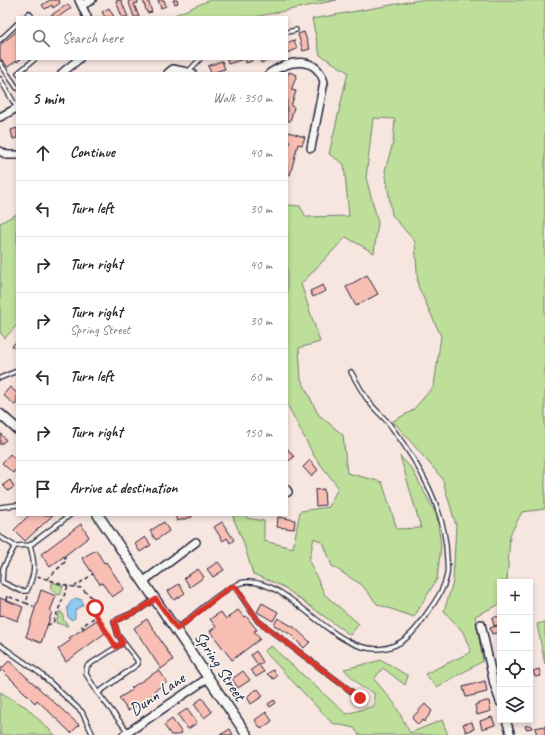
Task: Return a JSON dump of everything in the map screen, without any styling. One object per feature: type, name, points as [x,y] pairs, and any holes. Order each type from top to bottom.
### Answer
[{"type":"main road","points":[[0,414],[16,429]]},
{"type":"main road","name":"Spring Street","points":[[99,516],[248,735]]},
{"type":"street","points":[[86,16],[80,2],[92,0]]},
{"type":"street","points":[[63,72],[78,60]]},
{"type":"street","points":[[281,69],[298,63],[308,64],[321,73],[324,82],[311,148]]},
{"type":"street","points":[[169,72],[173,69],[185,72]]},
{"type":"street","points":[[0,117],[16,109]]},
{"type":"street","points":[[0,151],[7,155],[16,155]]},
{"type":"street","points":[[144,581],[196,542]]},
{"type":"street","points":[[481,624],[497,693]]},
{"type":"street","name":"Dunn Lane","points":[[126,734],[208,678]]},
{"type":"street","points":[[507,723],[511,735]]},
{"type":"lane","points":[[0,40],[16,25]]},
{"type":"lane","points":[[288,32],[296,30]]},
{"type":"lane","points":[[20,72],[34,60]]},
{"type":"lane","points":[[190,72],[199,60]]},
{"type":"lane","points":[[0,63],[16,86]]},
{"type":"lane","points":[[11,79],[16,75]]},
{"type":"lane","points":[[0,79],[16,106]]},
{"type":"lane","points":[[0,378],[16,371]]},
{"type":"lane","points":[[177,629],[229,588],[245,582],[262,583],[282,594],[338,637],[363,647],[384,649],[398,645],[413,633],[437,599],[447,574],[447,542],[437,505],[416,464],[389,424],[370,404],[351,372]]},
{"type":"lane","points":[[0,507],[16,505]]},
{"type":"lane","points":[[0,537],[15,546],[30,545],[69,516]]},
{"type":"lane","points":[[15,546],[3,568],[2,582],[21,591],[27,591],[33,575],[35,562],[30,545]]},
{"type":"lane","points":[[235,586],[258,621],[360,698]]},
{"type":"lane","points":[[98,693],[138,664],[137,660],[118,635],[114,622],[139,610],[156,599]]},
{"type":"lane","points":[[123,643],[87,666],[86,674],[126,734]]},
{"type":"lane","points":[[0,645],[41,674],[82,712],[92,733]]},
{"type":"path","points":[[47,579],[66,562],[65,556]]},
{"type":"path","points":[[74,587],[92,574]]},
{"type":"path","points":[[33,575],[68,586],[81,588],[97,602],[95,608],[97,616],[116,647]]},
{"type":"path","points":[[47,625],[53,623],[68,586]]},
{"type":"path","points":[[26,603],[28,598],[27,591]]},
{"type":"path","points":[[6,600],[7,596],[35,608]]},
{"type":"path","points":[[84,629],[82,626],[97,616]]},
{"type":"green space","points":[[210,0],[337,0],[260,16],[172,16]]},
{"type":"green space","points":[[419,0],[545,0],[545,509],[522,512],[510,535],[507,579],[497,579],[497,605],[475,616],[483,661],[437,687],[425,674],[471,652],[463,632],[444,611],[453,582],[456,525],[442,478],[393,421],[412,411],[434,386],[441,336],[418,286],[415,242],[392,215],[385,170],[393,143],[395,119],[373,118],[366,178],[378,222],[374,253],[346,237],[301,284],[320,342],[299,348],[301,379],[318,414],[343,435],[347,473],[382,482],[397,529],[421,528],[400,456],[412,469],[437,516],[441,546],[437,579],[414,617],[377,604],[362,585],[332,566],[324,544],[314,538],[309,561],[325,595],[359,624],[350,635],[282,586],[253,574],[243,541],[232,516],[246,516],[247,518],[264,521],[264,541],[293,548],[300,511],[329,507],[338,487],[314,456],[288,406],[288,205],[300,206],[306,217],[349,216],[344,164],[329,154],[348,72],[320,55],[312,19]]},
{"type":"green space","points":[[16,215],[16,326],[5,338],[0,333],[0,223]]},
{"type":"green space","points":[[53,582],[63,586],[61,594],[58,595],[50,589]]},
{"type":"green space","points":[[60,611],[63,614],[63,619],[68,626],[56,623]]},
{"type":"green space","points":[[545,622],[545,664],[537,624]]},
{"type":"green space","points":[[271,646],[346,714],[374,706],[374,693],[361,687],[344,669],[382,660],[408,676],[405,685],[383,668],[374,679],[394,703],[410,733],[442,720],[448,735],[359,735],[354,728],[332,723],[264,651]]},
{"type":"green space","points":[[0,692],[26,707],[55,735],[0,735]]},
{"type":"water","points":[[76,598],[82,600],[83,605],[75,610],[75,618],[72,620],[68,617],[67,611],[69,604]]},
{"type":"building","points":[[50,0],[59,0],[60,3],[53,8],[52,5],[45,9],[42,5]]},
{"type":"building","points":[[121,0],[128,16],[122,16],[116,1]]},
{"type":"building","points":[[128,0],[137,0],[138,3],[134,4],[139,16],[134,16]]},
{"type":"building","points":[[143,0],[148,0],[152,12],[147,13]]},
{"type":"building","points":[[158,0],[164,0],[166,6],[161,8]]},
{"type":"building","points":[[173,0],[177,0],[178,3],[175,4]]},
{"type":"building","points":[[68,4],[71,8],[59,16],[50,16]]},
{"type":"building","points":[[109,8],[113,16],[104,16],[102,12]]},
{"type":"building","points":[[16,32],[16,60],[20,60],[8,67],[0,58],[0,45]]},
{"type":"building","points":[[304,32],[310,49],[303,51],[298,34]]},
{"type":"building","points":[[294,40],[297,49],[288,53],[288,43]]},
{"type":"building","points":[[227,60],[241,60],[228,64]]},
{"type":"building","points":[[245,60],[252,60],[252,61],[246,63]]},
{"type":"building","points":[[260,60],[267,61],[261,63]]},
{"type":"building","points":[[222,61],[225,69],[211,72],[208,66]]},
{"type":"building","points":[[289,72],[297,75],[291,90],[296,91],[291,106],[294,107],[290,121],[288,121]]},
{"type":"building","points":[[16,128],[16,138],[13,139],[11,130]]},
{"type":"building","points":[[288,132],[305,137],[302,145],[298,144],[290,175],[288,174],[288,148],[290,141],[288,140]]},
{"type":"building","points":[[367,275],[378,294],[356,306],[346,287]]},
{"type":"building","points":[[323,285],[326,291],[313,297],[310,291]]},
{"type":"building","points":[[16,342],[16,349],[12,346]]},
{"type":"building","points":[[10,387],[16,392],[16,404],[15,405],[3,395]]},
{"type":"building","points":[[0,433],[6,440],[0,445]]},
{"type":"building","points":[[288,449],[294,457],[288,461]]},
{"type":"building","points":[[10,454],[16,460],[16,469],[13,473],[2,463]]},
{"type":"building","points":[[310,460],[318,470],[311,476],[303,467]]},
{"type":"building","points":[[10,480],[14,487],[8,491],[3,485]]},
{"type":"building","points":[[324,489],[325,505],[316,506],[315,490]]},
{"type":"building","points":[[28,516],[52,516],[25,541],[14,530]]},
{"type":"building","points":[[175,516],[192,516],[192,517],[177,521]]},
{"type":"building","points":[[278,517],[295,520],[294,529],[277,527]]},
{"type":"building","points":[[164,522],[169,531],[156,540],[150,531]]},
{"type":"building","points":[[222,522],[234,540],[230,543],[227,538],[223,541],[214,527]]},
{"type":"building","points":[[81,524],[89,537],[50,567],[41,554]]},
{"type":"building","points":[[145,537],[151,545],[140,552],[135,544]]},
{"type":"building","points":[[96,550],[124,589],[112,597],[102,583],[100,584],[82,558]]},
{"type":"building","points":[[218,562],[224,570],[213,577],[207,569]]},
{"type":"building","points":[[198,569],[204,577],[190,587],[184,578]]},
{"type":"building","points":[[179,584],[185,593],[174,600],[168,591]]},
{"type":"building","points":[[41,590],[56,596],[41,643],[26,637]]},
{"type":"building","points":[[0,598],[23,607],[18,621],[2,615],[0,617]]},
{"type":"building","points":[[262,603],[278,612],[273,621],[257,612]]},
{"type":"building","points":[[238,610],[244,617],[246,616],[257,630],[254,631],[260,639],[232,660],[210,631],[216,627],[210,619],[221,612],[226,619]]},
{"type":"building","points":[[497,617],[497,625],[494,626],[492,618]]},
{"type":"building","points":[[278,618],[295,628],[310,642],[304,648],[290,634],[274,625]]},
{"type":"building","points":[[147,619],[173,660],[161,669],[134,628]]},
{"type":"building","points":[[97,620],[105,633],[66,662],[58,649],[71,640],[69,638]]},
{"type":"building","points":[[497,626],[497,633],[492,634],[490,628]]},
{"type":"building","points":[[256,651],[263,662],[259,665],[264,672],[256,677],[251,670],[258,665],[251,655]]},
{"type":"building","points":[[9,661],[79,725],[71,733],[37,700],[35,703],[2,670],[0,672],[0,667],[1,669]]},
{"type":"building","points":[[539,669],[541,676],[535,677],[533,671]]},
{"type":"building","points":[[159,670],[167,682],[154,691],[155,693],[128,711],[119,698],[132,690],[131,688]]},
{"type":"building","points":[[273,670],[277,676],[274,679],[267,674]]},
{"type":"building","points":[[243,671],[250,680],[238,688],[232,679]]},
{"type":"building","points":[[485,681],[487,692],[466,697],[463,687]]},
{"type":"building","points":[[255,689],[256,691],[258,689],[263,696],[251,704],[247,697]]},
{"type":"building","points":[[202,698],[212,712],[204,718],[194,704]]},
{"type":"building","points":[[274,700],[276,703],[270,707],[268,704]]},
{"type":"building","points":[[489,701],[491,711],[477,715],[475,705]]},
{"type":"building","points":[[425,704],[432,711],[424,722],[423,720],[418,725],[412,718]]},
{"type":"building","points":[[187,709],[197,723],[188,729],[178,715]]},
{"type":"building","points":[[266,712],[272,721],[261,729],[255,720]]},
{"type":"building","points":[[492,717],[495,725],[482,729],[480,721]]},
{"type":"building","points":[[172,719],[182,733],[178,735],[171,735],[164,725]]},
{"type":"building","points":[[472,722],[474,729],[466,732],[463,724]]},
{"type":"building","points":[[531,725],[532,728],[526,729],[525,726]]},
{"type":"building","points":[[545,726],[545,735],[537,735],[535,728]]},
{"type":"building","points":[[230,729],[233,735],[220,735]]},
{"type":"route","points":[[95,608],[95,613],[116,647],[123,643],[118,635],[114,622],[139,610],[156,599],[177,629],[229,588],[235,586],[258,621],[360,698]]}]
